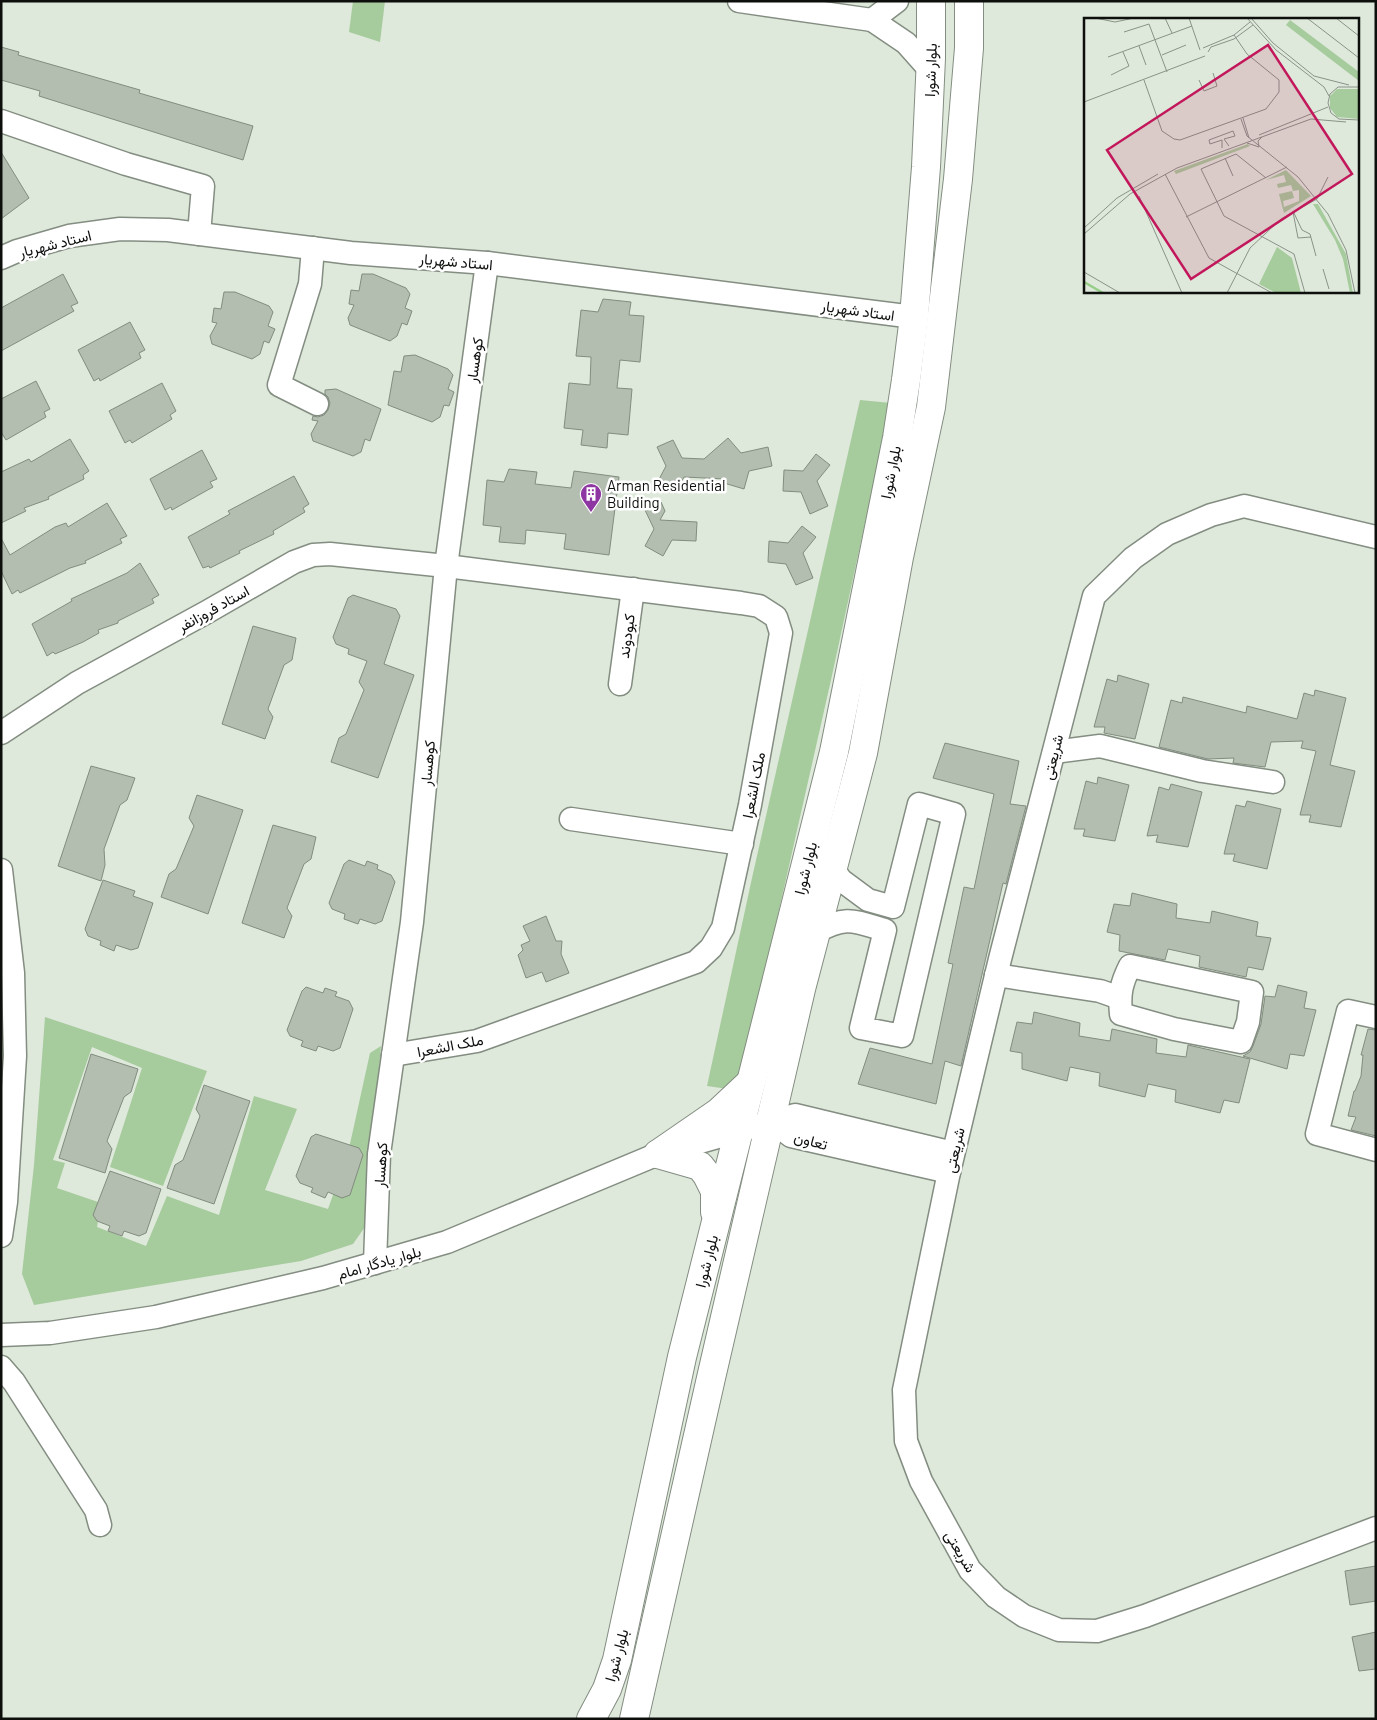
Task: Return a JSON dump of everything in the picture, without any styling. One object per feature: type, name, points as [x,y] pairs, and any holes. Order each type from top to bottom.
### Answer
[{"type":"main road","name":"بلوار شورا","points":[[591,1719],[607,1689],[617,1660],[682,1356],[834,752],[897,438],[914,318],[926,168],[931,1]]},
{"type":"main road","name":"بلوار شورا","points":[[634,1719],[799,999],[863,753],[899,557],[931,407],[958,179],[970,48],[968,1]]},
{"type":"main road","points":[[658,1154],[719,1112],[750,1083]]},
{"type":"main road","points":[[658,1154],[700,1166],[707,1175],[715,1192],[715,1224]]},
{"type":"street","points":[[739,1],[872,20],[906,43],[930,70]]},
{"type":"street","points":[[872,20],[897,1]]},
{"type":"street","points":[[1,121],[126,164],[203,186],[199,234]]},
{"type":"street","name":"استاد شهریار","points":[[1,258],[17,251],[68,236],[120,229],[168,230],[351,253],[487,263],[914,318]]},
{"type":"street","points":[[312,248],[310,284],[279,385],[317,404]]},
{"type":"street","name":"کوهسار","points":[[375,1263],[379,1154],[412,922],[446,566],[487,263]]},
{"type":"street","name":"شریعتی","points":[[1376,537],[1244,506],[1211,515],[1167,534],[1133,558],[1094,596],[996,975],[951,1163],[904,1390],[906,1441],[921,1481],[970,1570],[996,1597],[1024,1616],[1059,1630],[1097,1631],[1145,1616],[1376,1528]]},
{"type":"street","name":"استاد فروزانفر","points":[[1,733],[77,683],[294,562],[313,556],[330,554],[446,566]]},
{"type":"street","name":"ملک الشعرا","points":[[393,1055],[477,1041],[696,962],[711,948],[723,928],[742,844],[781,633],[776,617],[759,606],[741,602],[446,566]]},
{"type":"street","name":"کبودوند","points":[[620,684],[633,589]]},
{"type":"street","points":[[1054,752],[1100,746],[1202,771],[1273,782]]},
{"type":"street","points":[[919,804],[954,814],[902,1036],[861,1028],[885,930],[893,907],[919,804]]},
{"type":"street","points":[[571,819],[742,844]]},
{"type":"street","points":[[833,869],[841,880],[868,900],[893,907]]},
{"type":"street","points":[[1,870],[13,973],[14,1056],[5,1094],[6,1202],[1,1236]]},
{"type":"street","points":[[816,932],[833,922],[853,920],[885,930]]},
{"type":"street","points":[[1130,966],[1252,992],[1248,1022],[1241,1042],[1174,1029],[1121,1014],[1120,998],[1122,980],[1130,966]]},
{"type":"street","points":[[996,975],[1100,991],[1120,998]]},
{"type":"street","points":[[1376,1017],[1348,1011],[1317,1134],[1376,1150]]},
{"type":"street","name":"بلوار یادگار امام","points":[[1,1334],[50,1334],[156,1317],[323,1278],[447,1242],[658,1154],[772,1121]]},
{"type":"street","name":"تعاون","points":[[772,1121],[791,1136],[951,1163]]},
{"type":"street","points":[[1,1367],[14,1382],[96,1510],[100,1525]]},
{"type":"green space","points":[[353,1],[385,1],[380,42],[349,32]]},
{"type":"green space","points":[[860,400],[891,403],[831,680],[758,1003],[735,1090],[707,1086],[752,878]]},
{"type":"green space","points":[[45,1017],[207,1071],[163,1186],[110,1167],[142,1068],[92,1047],[53,1160],[65,1163],[57,1188],[101,1203],[97,1227],[146,1246],[167,1196],[219,1215],[254,1096],[297,1109],[265,1190],[328,1209],[348,1153],[370,1053],[381,1046],[367,1224],[353,1244],[301,1261],[34,1305],[22,1274],[34,1165]]},
{"type":"building","points":[[1,47],[19,52],[18,55],[140,90],[139,93],[253,126],[243,160],[39,96],[40,91],[1,80]]},
{"type":"building","points":[[1,152],[29,198],[1,219]]},
{"type":"building","points":[[63,274],[78,303],[71,306],[74,311],[1,351],[1,308]]},
{"type":"building","points":[[362,274],[373,274],[406,288],[410,294],[405,308],[412,311],[407,325],[402,323],[397,336],[390,341],[350,325],[348,318],[354,305],[349,304],[351,290],[359,291]]},
{"type":"building","points":[[224,292],[235,292],[269,306],[273,312],[268,326],[275,329],[269,343],[264,341],[260,354],[252,359],[212,344],[210,336],[217,323],[212,322],[214,308],[221,309]]},
{"type":"building","points":[[603,299],[631,302],[629,315],[644,316],[640,362],[620,360],[617,388],[632,389],[628,435],[608,433],[607,448],[581,445],[583,430],[564,428],[569,383],[590,385],[591,357],[576,356],[581,310],[598,312]]},
{"type":"building","points":[[130,322],[145,350],[139,353],[141,358],[100,381],[99,378],[94,381],[78,350]]},
{"type":"building","points":[[415,355],[448,369],[453,375],[448,389],[454,392],[449,406],[444,405],[440,417],[432,422],[388,405],[394,371],[401,372],[404,356]]},
{"type":"building","points":[[36,381],[50,409],[44,412],[46,417],[6,440],[1,432],[1,399]]},
{"type":"building","points":[[162,383],[176,411],[170,415],[172,419],[132,443],[130,440],[125,443],[109,411]]},
{"type":"building","points":[[336,389],[381,409],[370,441],[365,439],[361,452],[353,456],[313,441],[311,434],[318,421],[312,420],[313,416],[324,415],[328,410],[330,403],[325,390]]},
{"type":"building","points":[[728,438],[741,453],[768,447],[772,466],[749,471],[744,489],[724,483],[725,479],[684,477],[675,493],[657,483],[666,466],[657,447],[673,440],[682,458],[704,459]]},
{"type":"building","points":[[70,439],[89,471],[83,475],[84,479],[48,497],[49,499],[24,508],[26,511],[1,523],[1,472],[29,459],[31,462]]},
{"type":"building","points":[[202,450],[217,479],[210,482],[213,487],[172,510],[171,507],[165,510],[150,479]]},
{"type":"building","points":[[816,454],[830,465],[817,481],[828,506],[810,514],[801,492],[783,491],[784,470],[803,471]]},
{"type":"building","points":[[509,469],[537,472],[535,484],[571,488],[574,471],[619,477],[609,555],[564,549],[566,534],[526,530],[525,544],[499,542],[501,527],[483,525],[487,480],[504,482]]},
{"type":"building","points":[[294,476],[309,504],[303,508],[305,512],[273,531],[274,534],[239,551],[240,553],[210,568],[209,566],[203,568],[188,537],[230,514],[228,511]]},
{"type":"building","points":[[661,502],[665,511],[660,520],[697,522],[696,541],[672,540],[663,556],[645,546],[654,529],[645,510]]},
{"type":"building","points":[[107,503],[127,536],[120,539],[122,543],[85,561],[86,563],[70,568],[20,593],[18,590],[12,594],[1,571],[1,538],[10,555],[55,527],[66,523],[68,527]]},
{"type":"building","points":[[802,526],[816,537],[803,553],[813,578],[796,585],[786,564],[768,562],[769,541],[788,543]]},
{"type":"building","points":[[140,563],[159,595],[152,599],[154,603],[118,621],[118,623],[98,630],[99,633],[83,642],[55,654],[53,652],[47,656],[32,624],[72,601],[71,599],[127,573]]},
{"type":"building","points":[[353,595],[396,609],[400,616],[384,664],[414,675],[378,778],[331,762],[339,738],[346,734],[364,690],[359,682],[367,661],[348,654],[349,649],[336,644],[333,637],[348,598]]},
{"type":"building","points":[[253,626],[296,638],[292,660],[284,665],[268,709],[273,717],[265,739],[222,724]]},
{"type":"building","points":[[1118,675],[1149,684],[1135,739],[1104,733],[1105,727],[1094,727],[1107,679],[1117,682]]},
{"type":"building","points":[[1315,690],[1346,698],[1330,765],[1355,771],[1341,827],[1309,822],[1311,815],[1300,815],[1316,751],[1301,748],[1303,741],[1271,742],[1265,767],[1233,763],[1234,758],[1208,759],[1159,747],[1171,700],[1182,703],[1183,697],[1246,713],[1247,706],[1297,719],[1304,693],[1314,696]]},
{"type":"building","points":[[945,743],[1019,761],[1010,804],[1026,806],[1006,884],[1003,883],[961,1066],[945,1061],[936,1104],[858,1084],[870,1048],[932,1064],[953,964],[948,963],[964,887],[974,889],[994,794],[933,778]]},
{"type":"building","points":[[91,766],[135,778],[127,800],[120,805],[104,849],[105,865],[101,881],[58,866]]},
{"type":"building","points":[[1098,777],[1129,785],[1115,841],[1083,836],[1085,829],[1074,829],[1086,781],[1097,784]]},
{"type":"building","points":[[1171,784],[1202,792],[1188,847],[1156,842],[1158,835],[1147,836],[1159,787],[1169,790]]},
{"type":"building","points":[[197,795],[243,810],[208,914],[161,897],[169,874],[176,869],[194,826],[189,818]]},
{"type":"building","points":[[1247,801],[1281,809],[1267,869],[1233,861],[1235,854],[1224,854],[1236,805],[1245,807]]},
{"type":"building","points":[[273,825],[316,837],[311,859],[304,864],[287,908],[292,916],[284,938],[242,923]]},
{"type":"building","points":[[349,860],[365,866],[367,861],[378,865],[377,869],[391,875],[395,882],[382,921],[375,924],[360,919],[358,924],[344,919],[345,914],[332,909],[329,903],[344,864]]},
{"type":"building","points":[[103,880],[135,891],[133,896],[153,903],[138,948],[131,950],[116,945],[114,951],[100,945],[101,941],[88,936],[85,929]]},
{"type":"building","points":[[1132,893],[1177,904],[1176,918],[1210,923],[1212,911],[1258,922],[1256,936],[1271,938],[1263,970],[1248,967],[1246,977],[1199,967],[1200,956],[1168,949],[1165,960],[1119,951],[1120,935],[1107,932],[1114,904],[1130,906]]},
{"type":"building","points":[[546,916],[556,941],[562,941],[561,954],[569,973],[546,982],[542,972],[526,978],[518,955],[523,950],[521,945],[530,941],[523,926]]},
{"type":"building","points":[[1278,985],[1307,992],[1304,1008],[1316,1010],[1304,1056],[1290,1054],[1287,1069],[1243,1056],[1250,1052],[1253,1046],[1261,1024],[1265,996],[1275,997]]},
{"type":"building","points":[[306,987],[323,993],[325,988],[337,992],[335,996],[349,1001],[353,1009],[340,1048],[333,1051],[318,1046],[316,1051],[301,1046],[303,1041],[290,1036],[287,1030],[302,991]]},
{"type":"building","points":[[1034,1012],[1080,1023],[1079,1036],[1110,1041],[1112,1029],[1157,1039],[1156,1053],[1186,1057],[1188,1045],[1250,1059],[1239,1103],[1224,1100],[1220,1113],[1175,1102],[1176,1090],[1148,1084],[1145,1097],[1099,1086],[1100,1073],[1070,1067],[1067,1081],[1022,1069],[1022,1053],[1010,1051],[1017,1022],[1032,1024]]},
{"type":"building","points":[[1368,1029],[1376,1030],[1376,1136],[1351,1130],[1356,1117],[1348,1116],[1354,1091],[1361,1076],[1363,1055],[1361,1055]]},
{"type":"building","points":[[91,1054],[138,1069],[131,1092],[124,1097],[107,1141],[112,1149],[105,1173],[59,1158]]},
{"type":"building","points":[[204,1085],[250,1101],[214,1204],[167,1188],[175,1165],[183,1160],[200,1116],[196,1109]]},
{"type":"building","points":[[316,1134],[359,1148],[363,1155],[350,1195],[342,1198],[328,1192],[325,1198],[311,1192],[313,1188],[300,1183],[296,1176],[311,1137]]},
{"type":"building","points":[[110,1171],[161,1189],[146,1233],[139,1236],[124,1231],[122,1236],[108,1231],[110,1226],[97,1221],[93,1215]]},
{"type":"building","points":[[1376,1566],[1376,1601],[1350,1605],[1345,1571]]},
{"type":"building","points":[[1376,1632],[1376,1669],[1359,1671],[1352,1637]]},
{"type":"place","name":"Arman Residential Building","points":[[591,513]]}]
